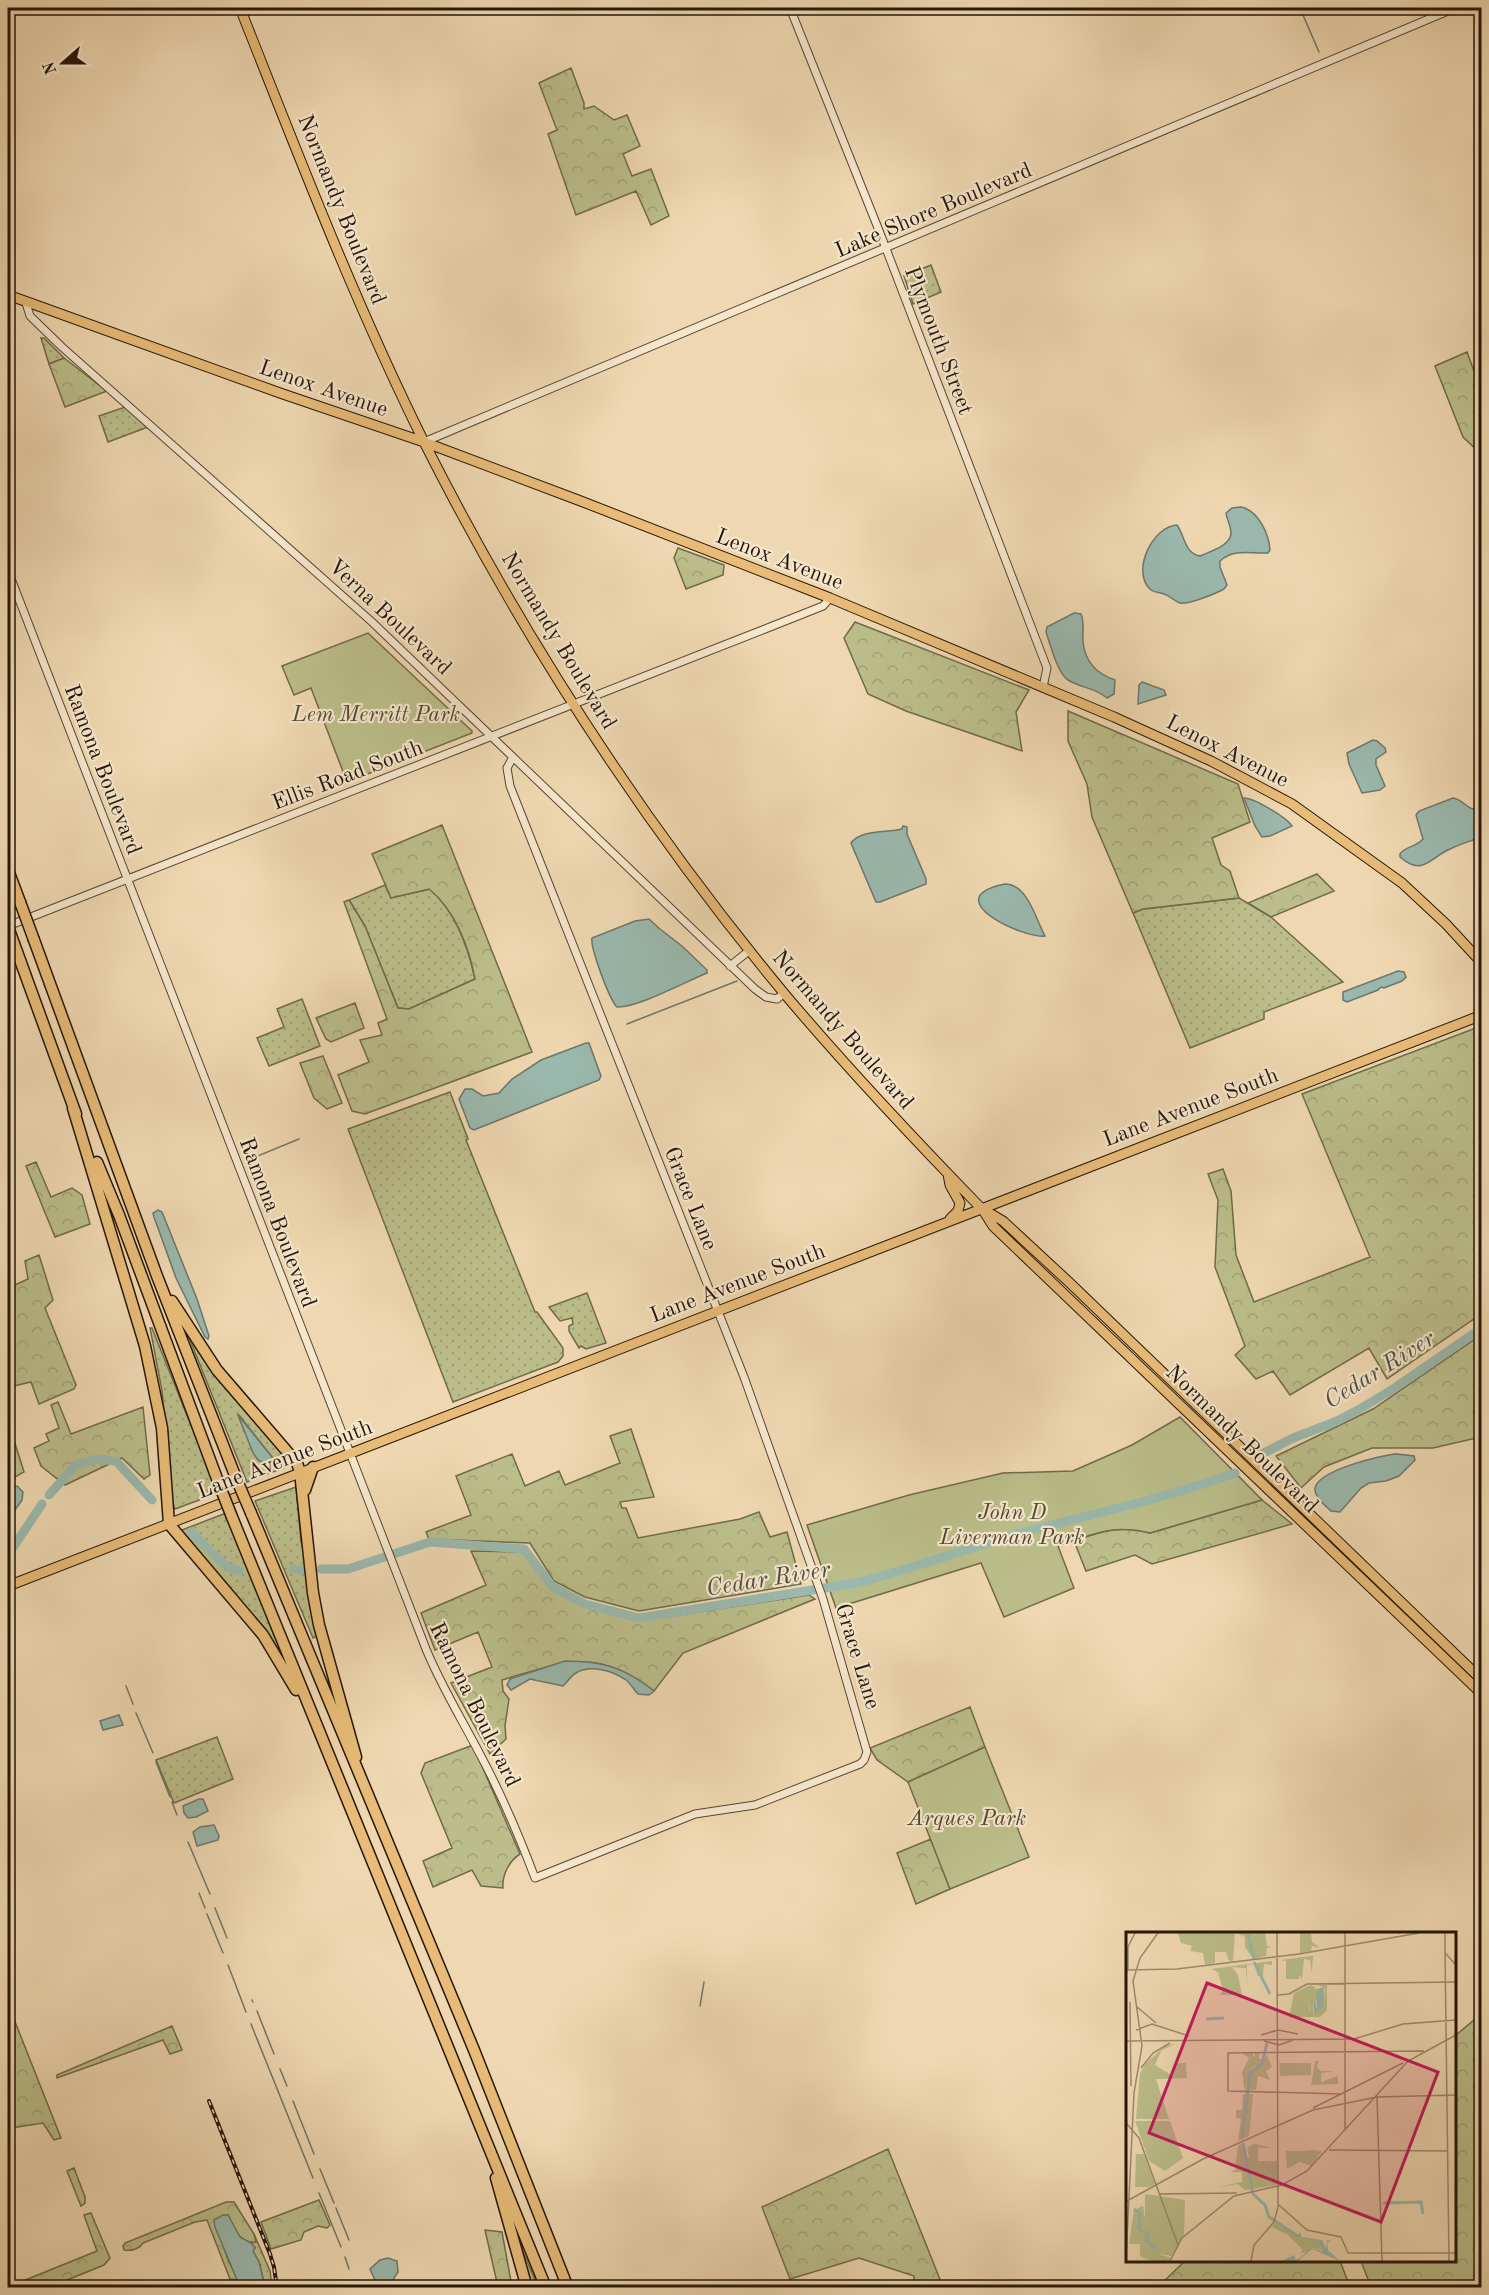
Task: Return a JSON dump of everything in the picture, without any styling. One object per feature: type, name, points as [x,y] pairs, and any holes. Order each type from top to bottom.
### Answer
[{"type":"highway","points":[[8,870],[157,1276],[236,1478],[474,2050],[568,2288]]},
{"type":"highway","points":[[8,927],[74,1108],[119,1215],[232,1517],[546,2288]]},
{"type":"highway","points":[[74,1108],[145,1346],[162,1428],[169,1524],[263,1635],[278,1657],[323,1741]]},
{"type":"highway","points":[[157,1276],[211,1362],[294,1457],[300,1472],[313,1593],[319,1625],[355,1749],[360,1778]]},
{"type":"highway","points":[[303,1496],[312,1467]]},
{"type":"highway","points":[[489,2146],[493,2168],[527,2288]]},
{"type":"highway","points":[[524,2181],[553,2234],[575,2288]]},
{"type":"main road","name":"Normandy Boulevard","points":[[240,8],[361,306],[424,442],[519,616],[574,705],[650,817],[784,993],[839,1058],[981,1208],[993,1226],[1482,1694]]},
{"type":"main road","name":"Lenox Avenue","points":[[8,295],[424,442],[830,598],[1043,687],[1210,761],[1292,804],[1402,883],[1446,924],[1482,963]]},
{"type":"main road","name":"Lane Avenue South","points":[[8,1586],[1482,1015]]},
{"type":"main road","points":[[948,1174],[950,1185],[960,1203],[950,1220]]},
{"type":"main road","name":"Normandy Boulevard","points":[[981,1208],[1003,1221],[1041,1256],[1482,1680]]},
{"type":"main road","points":[[1188,1413],[1193,1413],[1218,1434],[1227,1436]]},
{"type":"street","name":"Plymouth Street","points":[[790,8],[886,248],[1047,668],[1043,687]]},
{"type":"street","name":"Lake Shore Boulevard","points":[[424,442],[1455,8]]},
{"type":"street","name":"Verna Boulevard","points":[[26,303],[30,316],[62,347],[320,574],[730,966],[766,997],[777,999],[784,993]]},
{"type":"street","name":"Ramona Boulevard","points":[[8,571],[436,1673],[498,1789],[536,1878],[686,1818],[711,1811],[755,1805],[860,1764],[864,1760]]},
{"type":"street","name":"Ellis Road South","points":[[8,927],[127,878],[824,606],[830,598]]},
{"type":"street","name":"Grace Lane","points":[[513,757],[507,768],[510,786],[713,1301],[719,1310],[812,1566],[867,1746],[864,1760]]},
{"type":"street","points":[[730,966],[750,950]]},
{"type":"green space","points":[[571,68],[584,103],[584,109],[594,106],[614,120],[627,115],[640,146],[623,154],[632,176],[651,169],[669,216],[651,225],[636,191],[576,215],[548,134],[557,130],[539,83]]},
{"type":"green space","points":[[931,265],[941,292],[913,304],[904,276]]},
{"type":"green space","points":[[41,338],[44,338],[64,358],[49,364]]},
{"type":"green space","points":[[1467,352],[1481,390],[1481,454],[1463,437],[1435,366]]},
{"type":"green space","points":[[64,358],[107,391],[65,407],[49,364]]},
{"type":"green space","points":[[125,407],[148,427],[108,442],[99,416]]},
{"type":"green space","points":[[678,548],[724,565],[723,575],[686,589],[674,558]]},
{"type":"green space","points":[[855,622],[1029,690],[1016,712],[1022,751],[906,711],[868,694],[844,638]]},
{"type":"green space","name":"Lem Merritt Park","points":[[368,633],[472,733],[347,782],[311,688],[294,695],[282,666]]},
{"type":"green space","points":[[1068,711],[1238,784],[1250,822],[1212,838],[1221,865],[1230,871],[1239,898],[1143,909],[1133,913],[1092,817],[1087,784],[1068,741]]},
{"type":"green space","points":[[442,825],[532,1052],[365,1114],[352,1111],[338,1075],[369,1062],[360,1040],[382,1035],[378,1023],[387,1019],[344,902],[349,900],[365,926],[398,1008],[409,1009],[475,979],[465,942],[446,907],[429,889],[391,898],[372,854]]},
{"type":"green space","points":[[1317,874],[1334,891],[1271,917],[1248,903]]},
{"type":"green space","points":[[385,885],[391,898],[430,889],[439,898],[459,930],[475,979],[409,1009],[398,1008],[365,926],[349,900]]},
{"type":"green space","points":[[1239,898],[1271,917],[1343,982],[1264,1012],[1264,1019],[1190,1048],[1133,913],[1143,909]]},
{"type":"green space","points":[[302,999],[320,1046],[269,1066],[257,1038],[284,1027],[277,1009]]},
{"type":"green space","points":[[355,1003],[364,1028],[331,1042],[326,1039],[316,1018]]},
{"type":"green space","points":[[1481,1026],[1481,1314],[1387,1379],[1369,1348],[1290,1395],[1273,1371],[1256,1379],[1235,1355],[1245,1346],[1215,1267],[1218,1200],[1208,1174],[1223,1169],[1231,1191],[1236,1255],[1254,1302],[1370,1257],[1302,1094]]},
{"type":"green space","points":[[323,1056],[342,1103],[327,1109],[314,1098],[300,1063]]},
{"type":"green space","points":[[450,1092],[468,1139],[466,1140],[535,1312],[563,1348],[563,1356],[558,1362],[453,1402],[348,1129]]},
{"type":"green space","points":[[36,1162],[51,1197],[72,1188],[82,1195],[90,1224],[55,1237],[26,1166]]},
{"type":"green space","points":[[39,1255],[53,1300],[45,1308],[76,1385],[74,1389],[39,1404],[31,1382],[9,1387],[8,1288],[28,1279],[25,1261]]},
{"type":"green space","points":[[587,1293],[606,1343],[586,1349],[581,1346],[579,1348],[569,1331],[569,1326],[573,1324],[572,1318],[560,1321],[549,1307]]},
{"type":"green space","points":[[150,1328],[152,1328],[218,1493],[175,1509],[162,1391]]},
{"type":"green space","points":[[186,1330],[288,1457],[291,1465],[247,1482]],"holes":[[[239,1415],[272,1457],[245,1432]]]},
{"type":"green space","points":[[1481,1335],[1481,1437],[1433,1448],[1372,1448],[1324,1467],[1301,1488],[1276,1456],[1373,1409]]},
{"type":"green space","points":[[58,1402],[71,1434],[143,1407],[150,1475],[144,1479],[122,1458],[65,1485],[41,1466],[34,1448],[49,1441],[46,1434],[59,1428],[51,1405]]},
{"type":"green space","name":"John D Liverman Park","points":[[1180,1417],[1262,1500],[1150,1533],[1137,1530],[1113,1530],[1092,1534],[1058,1546],[1074,1588],[1004,1617],[981,1563],[836,1608],[807,1525],[909,1495],[1003,1473],[1073,1471],[1132,1445]]},
{"type":"green space","points":[[8,1421],[24,1472],[8,1481]]},
{"type":"green space","points":[[631,1429],[654,1497],[620,1502],[622,1508],[626,1508],[638,1538],[740,1519],[759,1512],[770,1537],[787,1532],[801,1584],[639,1611],[585,1597],[554,1581],[530,1543],[429,1539],[426,1532],[471,1515],[456,1476],[512,1454],[525,1486],[559,1471],[565,1485],[620,1463],[610,1436]]},
{"type":"green space","points":[[296,1487],[301,1542],[308,1561],[317,1636],[313,1638],[255,1501]]},
{"type":"green space","points":[[1262,1500],[1292,1524],[1152,1564],[1135,1555],[1086,1571],[1074,1541],[1120,1529],[1150,1533]]},
{"type":"green space","points":[[226,1513],[285,1663],[183,1533],[182,1530]]},
{"type":"green space","points":[[471,1551],[522,1552],[550,1588],[584,1606],[639,1621],[809,1595],[815,1599],[683,1653],[654,1691],[616,1668],[598,1663],[563,1664],[502,1680],[503,1691],[509,1699],[505,1726],[506,1739],[490,1754],[451,1683],[492,1667],[478,1632],[435,1650],[421,1613],[486,1585]]},
{"type":"green space","points":[[970,1707],[985,1747],[908,1782],[877,1760],[870,1748]]},
{"type":"green space","points":[[217,1737],[233,1779],[174,1803],[156,1760]]},
{"type":"green space","points":[[473,1745],[520,1854],[507,1869],[503,1888],[481,1886],[472,1870],[433,1887],[423,1861],[452,1848],[421,1773],[425,1763]]},
{"type":"green space","name":"Arques Park","points":[[985,1747],[1029,1857],[950,1889],[908,1782]]},
{"type":"green space","points":[[931,1839],[950,1889],[916,1904],[897,1853]]},
{"type":"green space","points":[[8,2004],[61,2138],[54,2140],[43,2123],[8,2130]]},
{"type":"green space","points":[[1481,2014],[1481,2287],[1371,2287],[1361,2262],[1456,2262],[1456,2035]]},
{"type":"green space","points":[[172,2026],[182,2050],[170,2054],[163,2040],[57,2078],[57,2075]]},
{"type":"green space","points":[[888,2149],[943,2287],[914,2287],[914,2276],[859,2258],[790,2279],[762,2207]]},
{"type":"green space","points":[[74,2168],[85,2197],[85,2203],[81,2206],[67,2171]]},
{"type":"green space","points":[[319,2200],[330,2225],[327,2228],[318,2226],[304,2232],[301,2240],[271,2249],[261,2222]]},
{"type":"green space","points":[[226,2202],[234,2202],[254,2234],[256,2242],[241,2238],[228,2215],[215,2220],[228,2260],[238,2280],[230,2279],[207,2220],[195,2222],[143,2243],[135,2249],[124,2250],[125,2243]]},
{"type":"green space","points":[[91,2213],[110,2258],[104,2265],[50,2287],[8,2287],[97,2251],[84,2215]]},
{"type":"green space","points":[[485,2230],[502,2232],[512,2287],[498,2287]]},
{"type":"green space","points":[[254,2234],[270,2271],[272,2287],[265,2287],[259,2262],[252,2250],[255,2248],[251,2243],[255,2242]]},
{"type":"green space","points":[[519,2242],[538,2287],[531,2287]]},
{"type":"green space","points":[[1184,2262],[1340,2262],[1350,2287],[1158,2287]]},
{"type":"water","points":[[1241,507],[1253,513],[1262,524],[1269,544],[1268,553],[1231,554],[1220,561],[1227,585],[1224,589],[1196,601],[1180,603],[1151,590],[1145,582],[1144,562],[1147,551],[1160,533],[1168,527],[1177,525],[1188,548],[1200,556],[1227,542],[1231,533],[1226,513],[1232,508]]},
{"type":"water","points":[[1074,613],[1081,614],[1084,649],[1089,661],[1097,671],[1115,680],[1114,694],[1107,698],[1064,677],[1055,658],[1046,632],[1047,627]]},
{"type":"water","points":[[1142,682],[1164,690],[1166,695],[1138,704],[1139,685]]},
{"type":"water","points":[[1373,740],[1385,748],[1386,752],[1376,759],[1376,765],[1385,786],[1380,790],[1362,793],[1349,764],[1347,753]]},
{"type":"water","points":[[1244,798],[1270,809],[1292,826],[1270,836],[1262,837]]},
{"type":"water","points":[[1453,798],[1472,809],[1481,809],[1481,837],[1450,849],[1420,866],[1408,863],[1400,857],[1402,851],[1423,839],[1416,815],[1419,811]]},
{"type":"water","points":[[903,826],[907,827],[907,834],[926,884],[876,902],[851,843],[861,835],[902,829]]},
{"type":"water","points":[[1005,884],[1020,890],[1025,896],[1045,936],[1034,935],[1005,925],[981,907],[979,898],[986,890]]},
{"type":"water","points":[[649,919],[682,946],[707,970],[707,973],[648,999],[617,1007],[601,973],[592,938],[635,921]]},
{"type":"water","points":[[1398,971],[1404,972],[1406,977],[1402,981],[1381,987],[1347,1002],[1343,1000],[1343,992]]},
{"type":"water","points":[[589,1043],[601,1076],[599,1080],[474,1130],[470,1128],[459,1099],[465,1089],[472,1089],[483,1096],[499,1093],[512,1079],[541,1060]]},
{"type":"water","points":[[158,1210],[162,1212],[197,1299],[208,1339],[176,1278],[154,1217],[153,1213]]},
{"type":"water","points":[[238,1415],[272,1457],[270,1462],[265,1464],[253,1453]]},
{"type":"water","points":[[1397,1454],[1414,1456],[1415,1460],[1399,1476],[1386,1481],[1369,1483],[1361,1488],[1340,1512],[1331,1511],[1316,1495],[1315,1488],[1319,1481],[1327,1475],[1365,1460]]},
{"type":"water","points":[[17,1486],[23,1492],[22,1500],[8,1520],[8,1489]]},
{"type":"water","points":[[565,1661],[591,1662],[613,1667],[654,1691],[649,1695],[638,1694],[621,1677],[608,1671],[595,1669],[576,1673],[563,1686],[530,1679],[511,1690],[507,1685],[510,1679]]},
{"type":"water","points":[[119,1715],[123,1725],[103,1730],[100,1721]]},
{"type":"water","points":[[203,1799],[208,1811],[188,1818],[183,1806]]},
{"type":"water","points":[[214,1825],[219,1836],[218,1840],[197,1846],[193,1832],[200,1827]]},
{"type":"water","points":[[228,2215],[240,2237],[255,2248],[253,2251],[259,2262],[265,2287],[240,2287],[215,2227],[214,2220]]},
{"type":"water","points":[[388,2258],[397,2261],[398,2272],[388,2287],[378,2287],[370,2269],[380,2260]]},
{"type":"waterway","points":[[1300,8],[1319,52]]},
{"type":"waterway","points":[[627,1024],[737,981]]},
{"type":"waterway","points":[[248,1160],[299,1139]]},
{"type":"waterway","name":"Cedar River","points":[[1262,1454],[1358,1410],[1482,1328]]},
{"type":"waterway","name":"Cedar River","points":[[49,1495],[76,1465],[96,1459],[116,1461],[152,1500]]},
{"type":"waterway","name":"Cedar River","points":[[321,1569],[348,1569],[430,1542],[524,1549],[552,1586],[585,1604],[639,1618],[856,1583],[1014,1535],[1153,1499],[1235,1473]]},
{"type":"waterway","name":"Cedar River","points":[[8,1555],[42,1504]]},
{"type":"waterway","name":"Cedar River","points":[[191,1532],[227,1566],[239,1571]]},
{"type":"waterway","points":[[126,1686],[133,1704]]},
{"type":"waterway","points":[[136,1713],[153,1753]]},
{"type":"waterway","points":[[156,1762],[170,1797]]},
{"type":"waterway","points":[[172,1802],[177,1815]]},
{"type":"waterway","points":[[188,1842],[210,1894]]},
{"type":"waterway","points":[[199,1893],[205,1908]]},
{"type":"waterway","points":[[215,1908],[227,1938]]},
{"type":"waterway","points":[[207,1914],[223,1953]]},
{"type":"waterway","points":[[228,1965],[246,2012]]},
{"type":"waterway","points":[[700,2006],[704,1982]]},
{"type":"waterway","points":[[257,2011],[274,2054]]},
{"type":"waterway","points":[[251,2024],[313,2178]]},
{"type":"waterway","points":[[280,2069],[287,2086]]},
{"type":"waterway","points":[[293,2101],[314,2154]]},
{"type":"waterway","points":[[320,2169],[334,2203]]},
{"type":"waterway","points":[[319,2193],[341,2247]]},
{"type":"waterway","points":[[336,2208],[349,2240]]},
{"type":"waterway","points":[[345,2257],[349,2269]]},
{"type":"waterway","points":[[354,2280],[357,2288]]},
{"type":"railway","points":[[209,2101],[270,2254],[277,2288]]}]
